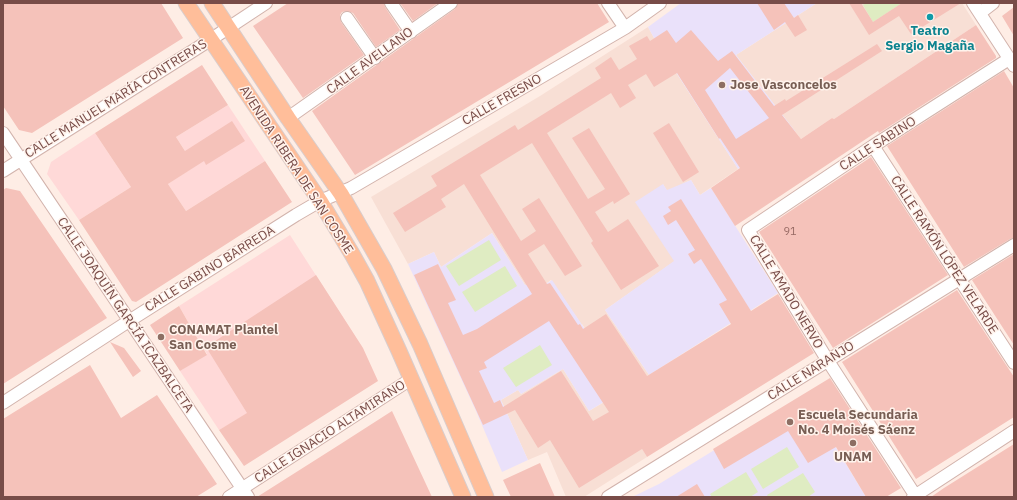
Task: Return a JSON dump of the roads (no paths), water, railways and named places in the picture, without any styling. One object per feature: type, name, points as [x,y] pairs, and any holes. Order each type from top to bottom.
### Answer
[{"type":"main road","name":"AVENIDA RIBERA DE SAN COSME","points":[[186,3],[320,201],[366,281],[463,497]]},
{"type":"main road","name":"AVENIDA RIBERA DE SAN COSME","points":[[212,3],[288,118],[341,194],[384,269],[403,306],[486,497]]},
{"type":"street","name":"CALLE MANUEL MARÍA CONTRERAS","points":[[3,171],[266,3]]},
{"type":"street","points":[[391,3],[411,32]]},
{"type":"street","points":[[608,3],[625,28]]},
{"type":"street","name":"CALLE FRESNO","points":[[341,194],[625,28],[660,3]]},
{"type":"street","points":[[993,3],[976,8],[1012,62]]},
{"type":"street","name":"CALLE AVELLANO","points":[[288,118],[375,58],[448,4]]},
{"type":"street","points":[[347,18],[375,58]]},
{"type":"street","name":"CALLE SABINO","points":[[748,230],[874,146],[1012,62]]},
{"type":"street","name":"CALLE JOAQUÍN GARCÍA ICAZBALCETA","points":[[3,133],[245,493]]},
{"type":"street","name":"CALLE RAMÓN LÓPEZ VELARDE","points":[[874,146],[1014,363]]},
{"type":"street","name":"CALLE GABINO BARREDA","points":[[3,403],[129,320],[296,215],[320,201],[341,194]]},
{"type":"street","name":"CALLE AMADO NERVO","points":[[748,230],[828,361],[914,496]]},
{"type":"street","name":"CALLE NARANJO","points":[[608,497],[1014,245]]},
{"type":"street","name":"CALLE IGNACIO ALTAMIRANO","points":[[228,497],[245,493],[411,379]]},
{"type":"street","points":[[914,496],[1014,431]]},
{"type":"place","name":"Teatro Sergio Magaña","points":[[930,17]]},
{"type":"place","name":"Jose Vasconcelos","points":[[722,85]]},
{"type":"place","name":"CONAMAT Plantel San Cosme","points":[[161,337]]},
{"type":"place","name":"Escuela Secundaria No. 4 Moisés Sáenz","points":[[790,422]]},
{"type":"place","name":"UNAM","points":[[853,443]]}]
